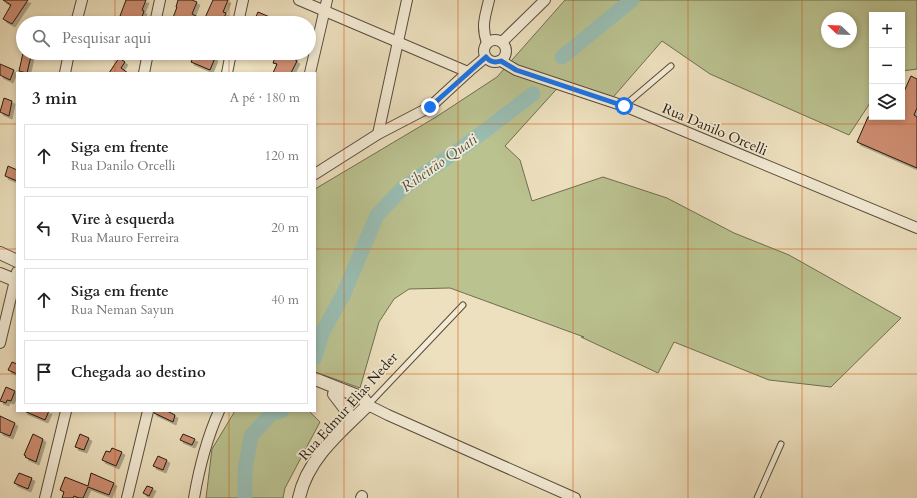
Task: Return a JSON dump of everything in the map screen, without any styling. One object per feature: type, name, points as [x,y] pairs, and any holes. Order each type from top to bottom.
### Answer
[{"type":"street","points":[[78,16],[82,0]]},
{"type":"street","points":[[157,16],[160,0]]},
{"type":"street","points":[[240,16],[243,0]]},
{"type":"street","points":[[299,0],[468,72]]},
{"type":"street","points":[[316,46],[327,0]]},
{"type":"street","points":[[378,134],[407,0]]},
{"type":"street","points":[[487,43],[495,40],[502,42],[506,48],[506,51],[504,58],[501,61],[491,62],[486,57],[484,51],[487,43],[483,24],[489,0]]},
{"type":"street","points":[[502,42],[545,0]]},
{"type":"street","points":[[316,173],[378,134],[430,107],[486,57]]},
{"type":"street","points":[[64,72],[67,60]]},
{"type":"street","points":[[144,72],[147,60]]},
{"type":"street","points":[[227,72],[230,60]]},
{"type":"street","points":[[310,72],[313,60]]},
{"type":"street","name":"Rua Danilo Orcelli","points":[[501,61],[516,70],[624,106],[917,228]]},
{"type":"street","points":[[0,254],[16,261]]},
{"type":"street","points":[[0,274],[16,278],[0,343]]},
{"type":"street","points":[[316,379],[363,398],[368,405]]},
{"type":"street","points":[[316,388],[360,404],[368,405],[575,498]]},
{"type":"street","points":[[334,394],[348,411],[349,423]]},
{"type":"street","name":"Rua Edmur Elias Neder","points":[[299,498],[305,478],[314,462],[349,423],[368,405]]},
{"type":"street","points":[[45,498],[66,412]]},
{"type":"street","points":[[127,498],[148,412]]},
{"type":"street","points":[[194,498],[213,425],[219,412]]},
{"type":"lane","points":[[624,106],[671,66]]},
{"type":"lane","name":"Rua Edmur Elias Neder","points":[[368,405],[463,306]]},
{"type":"lane","points":[[757,498],[781,444]]},
{"type":"green space","points":[[565,0],[917,0],[917,69],[905,71],[905,12],[869,12],[869,105],[849,135],[710,74],[662,41],[608,103],[563,82],[505,146],[520,160],[532,201],[603,177],[667,198],[734,233],[789,255],[901,318],[831,387],[769,380],[674,342],[658,373],[581,337],[584,337],[450,288],[409,289],[394,299],[379,322],[360,388],[316,372],[316,188],[436,117],[497,77]]},
{"type":"green space","points":[[234,412],[310,412],[320,422],[285,488],[283,498],[206,498],[212,449]]},
{"type":"building","points":[[3,0],[28,0],[12,24],[3,19],[11,5]]},
{"type":"building","points":[[126,0],[146,0],[142,10],[144,11],[142,16],[120,16]]},
{"type":"building","points":[[178,0],[192,0],[197,2],[192,14],[196,16],[174,16]]},
{"type":"building","points":[[213,0],[228,0],[223,12],[226,13],[225,16],[206,16]]},
{"type":"building","points":[[258,12],[267,16],[256,16]]},
{"type":"building","points":[[21,60],[30,60],[27,72],[19,71]]},
{"type":"building","points":[[118,60],[125,62],[121,68],[127,72],[110,72]]},
{"type":"building","points":[[192,60],[214,60],[210,70],[191,62]]},
{"type":"building","points":[[274,60],[297,61],[292,72],[273,72],[277,64],[273,63]]},
{"type":"building","points":[[0,64],[14,70],[10,80],[0,75]]},
{"type":"building","points":[[911,76],[917,79],[917,108],[914,115],[917,117],[917,168],[857,142],[868,117],[869,120],[905,120],[905,89]]},
{"type":"building","points":[[4,98],[12,101],[9,116],[0,112]]},
{"type":"building","points":[[8,166],[16,170],[16,181],[5,176]]},
{"type":"building","points":[[12,362],[16,364],[16,374],[8,370]]},
{"type":"building","points":[[6,387],[15,391],[11,401],[7,400],[6,403],[0,401]]},
{"type":"building","points":[[26,412],[49,412],[45,420]]},
{"type":"building","points":[[169,412],[175,415],[173,422],[154,413]]},
{"type":"building","points":[[0,416],[15,423],[10,436],[0,432]]},
{"type":"building","points":[[33,434],[43,439],[36,462],[25,457],[26,456],[24,455]]},
{"type":"building","points":[[80,434],[89,438],[84,450],[75,447]]},
{"type":"building","points":[[183,434],[195,439],[192,445],[180,440]]},
{"type":"building","points":[[112,448],[122,452],[116,466],[102,460],[106,451],[110,452]]},
{"type":"building","points":[[158,456],[167,460],[163,470],[153,466]]},
{"type":"building","points":[[19,473],[32,478],[28,489],[14,483]]},
{"type":"building","points":[[91,473],[114,483],[109,495],[88,487],[83,498],[74,496],[73,498],[62,498],[64,492],[60,490],[65,477],[88,486]]},
{"type":"building","points":[[147,486],[153,488],[149,496],[143,493]]},
{"type":"waterway","name":"Ribeirão Quati","points":[[562,57],[632,0]]},
{"type":"waterway","name":"Ribeirão Quati","points":[[316,354],[322,333],[343,295],[377,215],[403,188],[466,145],[533,94]]},
{"type":"waterway","name":"Ribeirão Quati","points":[[245,498],[245,470],[251,436],[270,415],[278,412]]},
{"type":"route","points":[[430,107],[486,57],[491,62],[501,61],[516,70],[624,106]]}]
